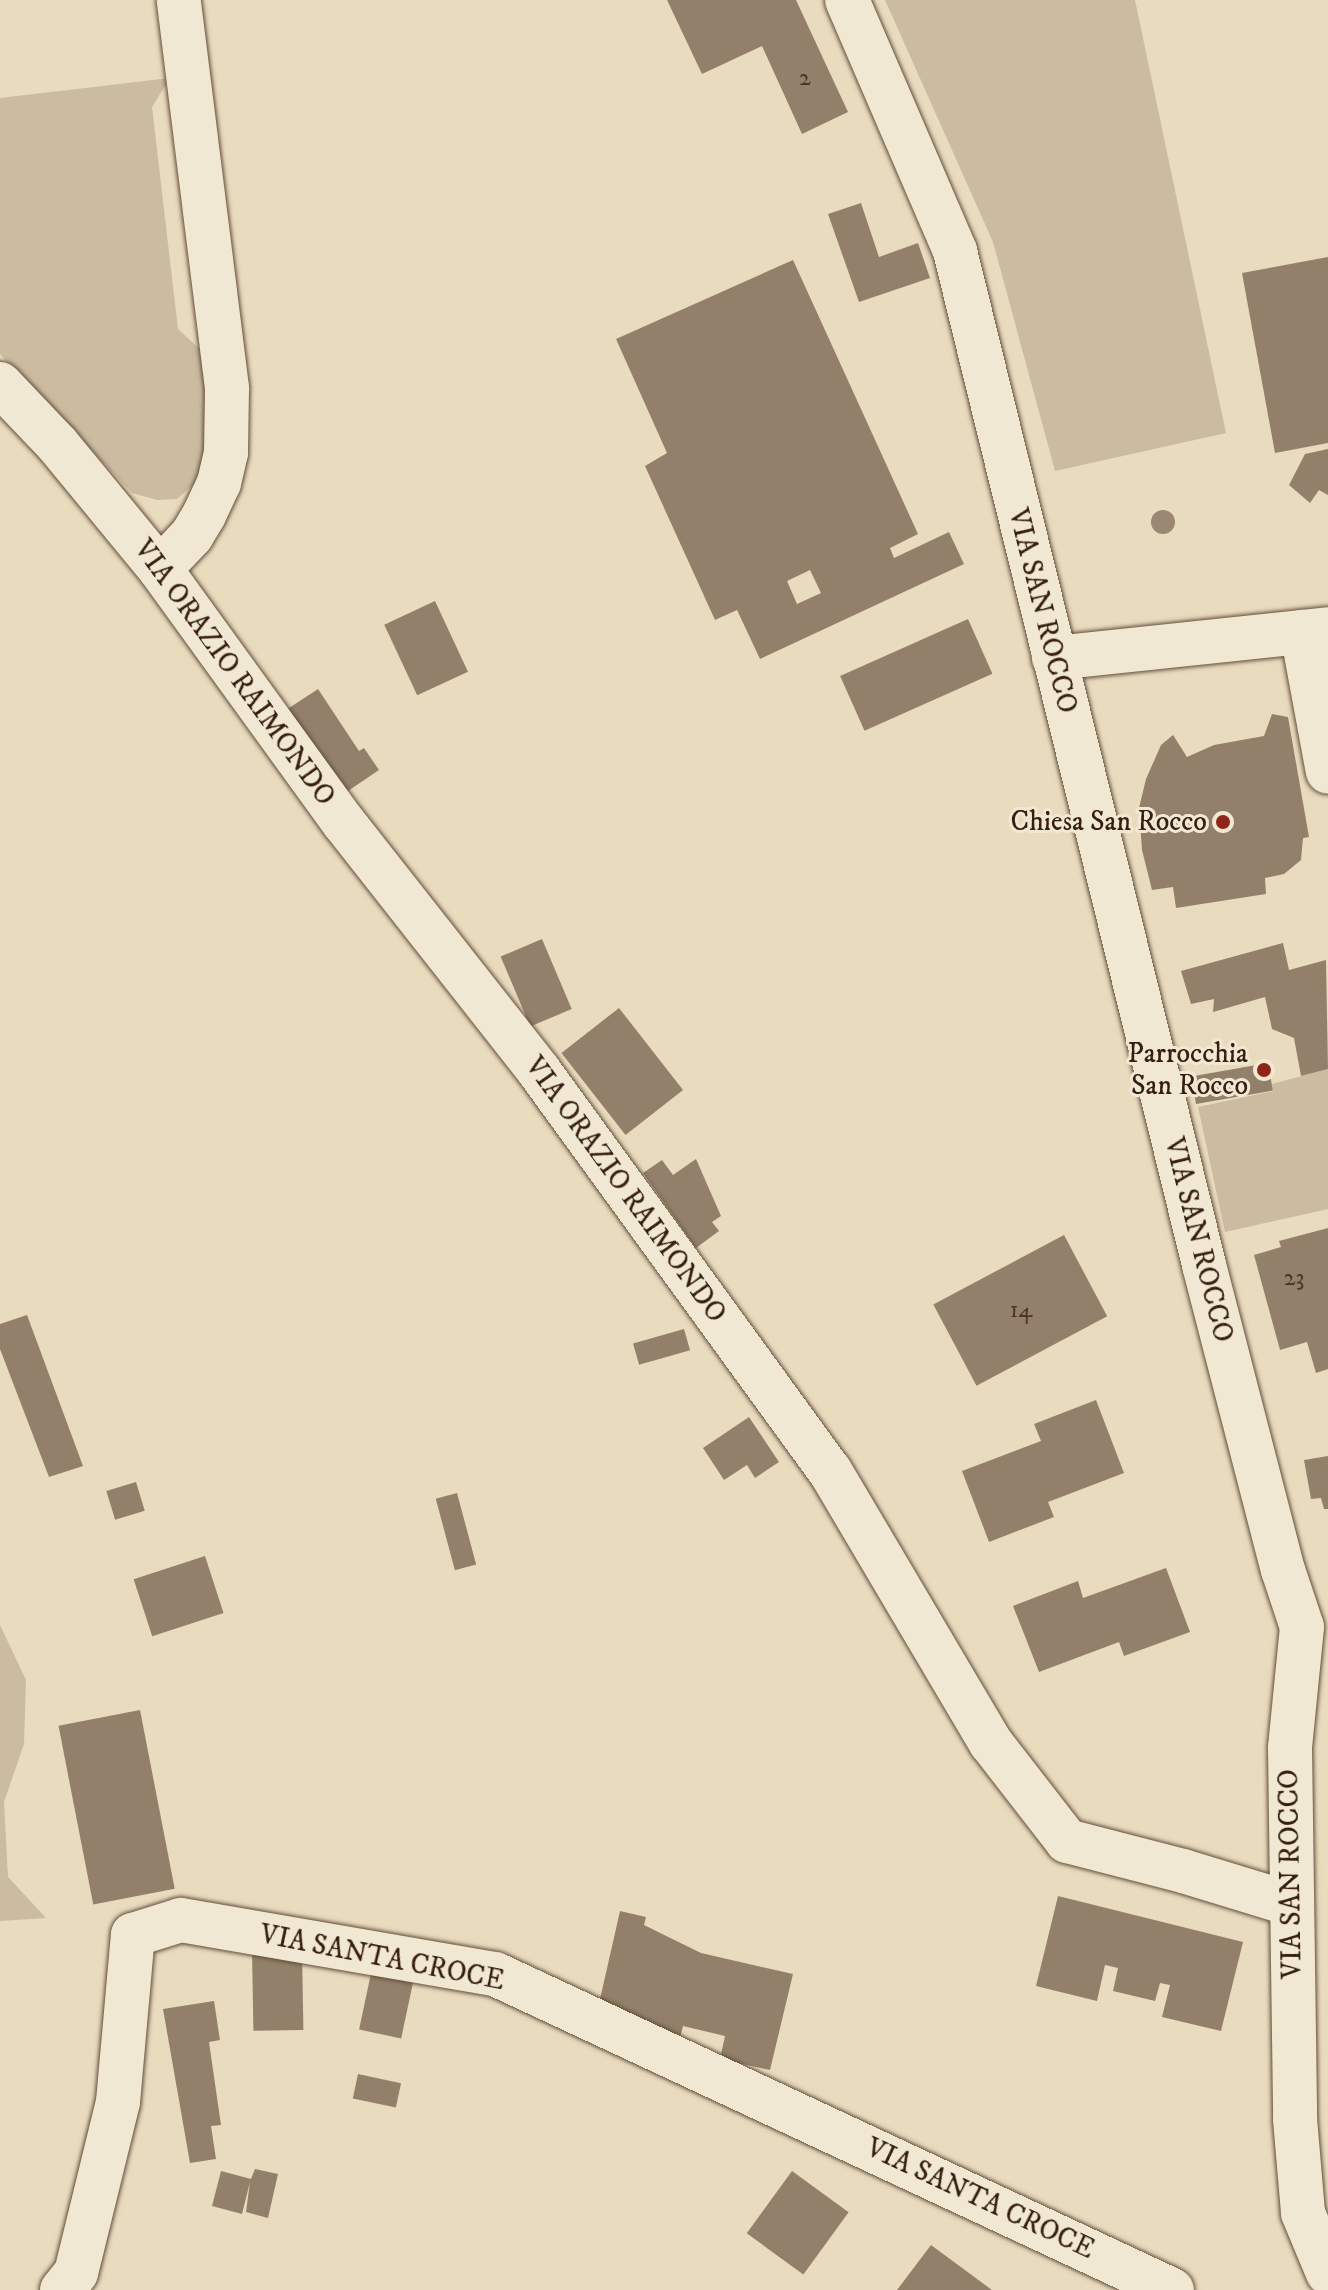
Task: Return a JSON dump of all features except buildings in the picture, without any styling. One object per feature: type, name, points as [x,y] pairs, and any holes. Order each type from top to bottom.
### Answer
[{"type":"street","points":[[160,569],[192,535],[204,515],[219,483],[226,453],[227,388],[179,0]]},
{"type":"street","name":"VIA SAN ROCCO","points":[[847,0],[955,251],[1283,1570],[1315,1624],[1290,1748],[1295,2119],[1303,2213],[1328,2273]]},
{"type":"street","name":"VIA ORAZIO RAIMONDO","points":[[0,384],[58,445],[160,569],[344,823],[539,1071],[830,1471],[991,1743],[1067,1841],[1183,1871],[1291,1904]]},
{"type":"street","points":[[1054,658],[1315,630],[1328,772]]},
{"type":"street","name":"VIA SANTA CROCE","points":[[62,2290],[76,2273],[118,2102],[133,1935],[181,1920],[495,1974],[1172,2290]]},
{"type":"shaded area","points":[[885,0],[1135,0],[1226,433],[1055,471],[993,242]]},
{"type":"shaded area","points":[[170,78],[152,107],[178,329],[204,353],[209,454],[195,483],[177,499],[157,500],[132,493],[0,354],[0,98]]},
{"type":"shaded area","points":[[1328,1069],[1328,1209],[1225,1232],[1198,1107],[1273,1091],[1272,1084]]},
{"type":"shaded area","points":[[0,1625],[26,1680],[24,1744],[4,1802],[8,1877],[46,1918],[0,1921]]},
{"type":"place","name":"Chiesa San Rocco","points":[[1223,822]]},
{"type":"place","name":"Parrocchia San Rocco","points":[[1264,1070]]}]
